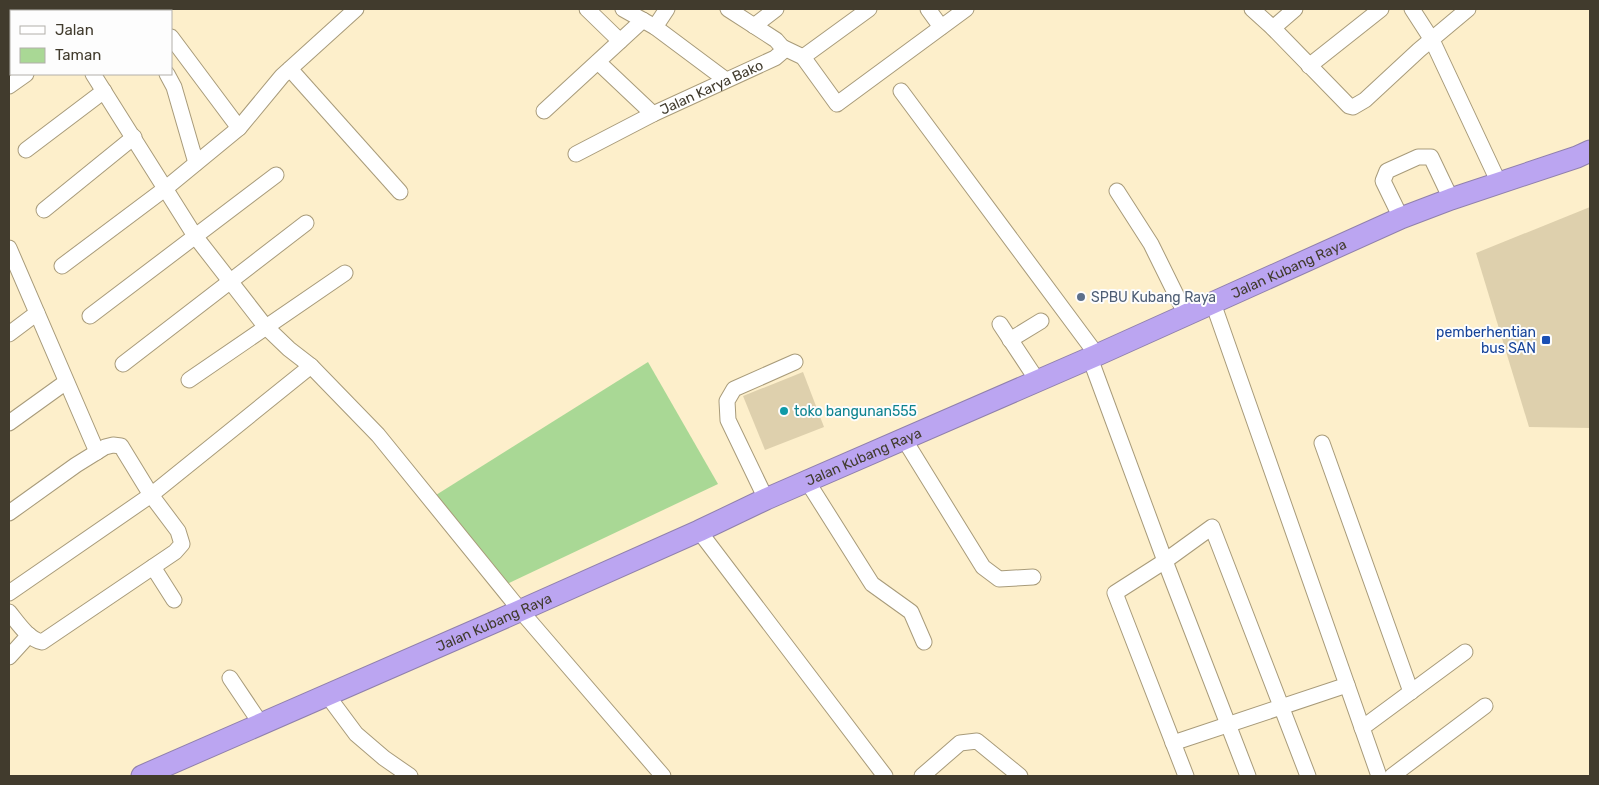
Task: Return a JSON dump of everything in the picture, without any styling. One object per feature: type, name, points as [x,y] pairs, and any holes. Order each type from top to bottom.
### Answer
[{"type":"highway","name":"Jalan Kubang Raya","points":[[142,776],[699,531],[766,499],[1094,356],[1401,218],[1576,157],[1590,150]]},
{"type":"street","points":[[62,266],[166,188],[239,128],[282,76],[356,9]]},
{"type":"street","points":[[587,9],[620,41]]},
{"type":"street","points":[[623,9],[649,24],[726,80]]},
{"type":"street","points":[[544,111],[620,41],[649,24],[667,9]]},
{"type":"street","points":[[728,9],[776,40],[782,47],[803,57],[836,104],[966,9]]},
{"type":"street","points":[[754,26],[776,9]]},
{"type":"street","points":[[803,57],[869,9]]},
{"type":"street","points":[[928,9],[941,27]]},
{"type":"street","points":[[1252,9],[1349,106],[1353,107],[1365,100],[1468,9]]},
{"type":"street","points":[[1273,28],[1295,9]]},
{"type":"street","points":[[1309,66],[1381,9]]},
{"type":"street","points":[[1412,9],[1432,40],[1499,183]]},
{"type":"street","points":[[172,38],[239,128]]},
{"type":"street","name":"Jalan Karya Bako","points":[[576,154],[653,114],[775,58],[782,52],[782,47]]},
{"type":"street","points":[[598,62],[653,114]]},
{"type":"street","points":[[290,69],[400,192]]},
{"type":"street","points":[[9,86],[25,75]]},
{"type":"street","points":[[94,75],[196,236],[265,326],[289,349],[312,366],[378,434],[520,610],[664,776]]},
{"type":"street","points":[[168,75],[174,87],[196,163]]},
{"type":"street","points":[[26,150],[104,91]]},
{"type":"street","points":[[901,91],[1094,356],[1165,561],[1248,776]]},
{"type":"street","points":[[44,210],[134,137]]},
{"type":"street","points":[[1401,218],[1383,181],[1387,171],[1418,157],[1431,157],[1451,199]]},
{"type":"street","points":[[90,316],[276,175]]},
{"type":"street","points":[[1117,191],[1151,244],[1186,315]]},
{"type":"street","points":[[123,364],[306,223]]},
{"type":"street","points":[[11,258],[97,452]]},
{"type":"street","points":[[189,380],[265,326],[345,273]]},
{"type":"street","points":[[1213,303],[1379,776]]},
{"type":"street","points":[[9,334],[37,313]]},
{"type":"street","points":[[1010,340],[1041,321]]},
{"type":"street","points":[[1000,324],[1037,380]]},
{"type":"street","points":[[766,499],[728,420],[727,401],[734,389],[794,362]]},
{"type":"street","points":[[9,593],[152,495],[312,366]]},
{"type":"street","points":[[9,423],[66,382]]},
{"type":"street","points":[[904,439],[982,567],[999,579],[1032,577]]},
{"type":"street","points":[[1322,443],[1411,692]]},
{"type":"street","points":[[9,513],[105,447],[121,446],[152,495],[178,531],[182,544],[175,552],[42,642],[35,641],[9,612]]},
{"type":"street","points":[[807,481],[872,584],[912,612],[924,642]]},
{"type":"street","points":[[1186,776],[1115,593],[1165,561],[1212,527],[1308,776]]},
{"type":"street","points":[[699,531],[885,776]]},
{"type":"street","points":[[153,567],[174,600]]},
{"type":"street","points":[[9,657],[29,635]]},
{"type":"street","points":[[1362,728],[1465,652]]},
{"type":"street","points":[[230,678],[261,724]]},
{"type":"street","points":[[1173,743],[1347,685]]},
{"type":"street","points":[[327,695],[356,734],[384,758],[410,776]]},
{"type":"street","points":[[1392,776],[1485,706]]},
{"type":"street","points":[[923,776],[960,743],[976,741],[1020,776]]},
{"type":"green space","points":[[648,362],[718,484],[505,585],[436,495]]},
{"type":"building","name":"pemberhentian bus SAN","points":[[1590,207],[1590,428],[1529,427],[1476,253]]},
{"type":"building","name":"toko bangunan555","points":[[803,372],[824,427],[765,450],[743,396]]},
{"type":"place","name":"SPBU Kubang Raya","points":[[1081,297]]},
{"type":"place","name":"pemberhentian bus SAN","points":[[1546,340]]},
{"type":"place","name":"toko bangunan555","points":[[784,411]]}]
